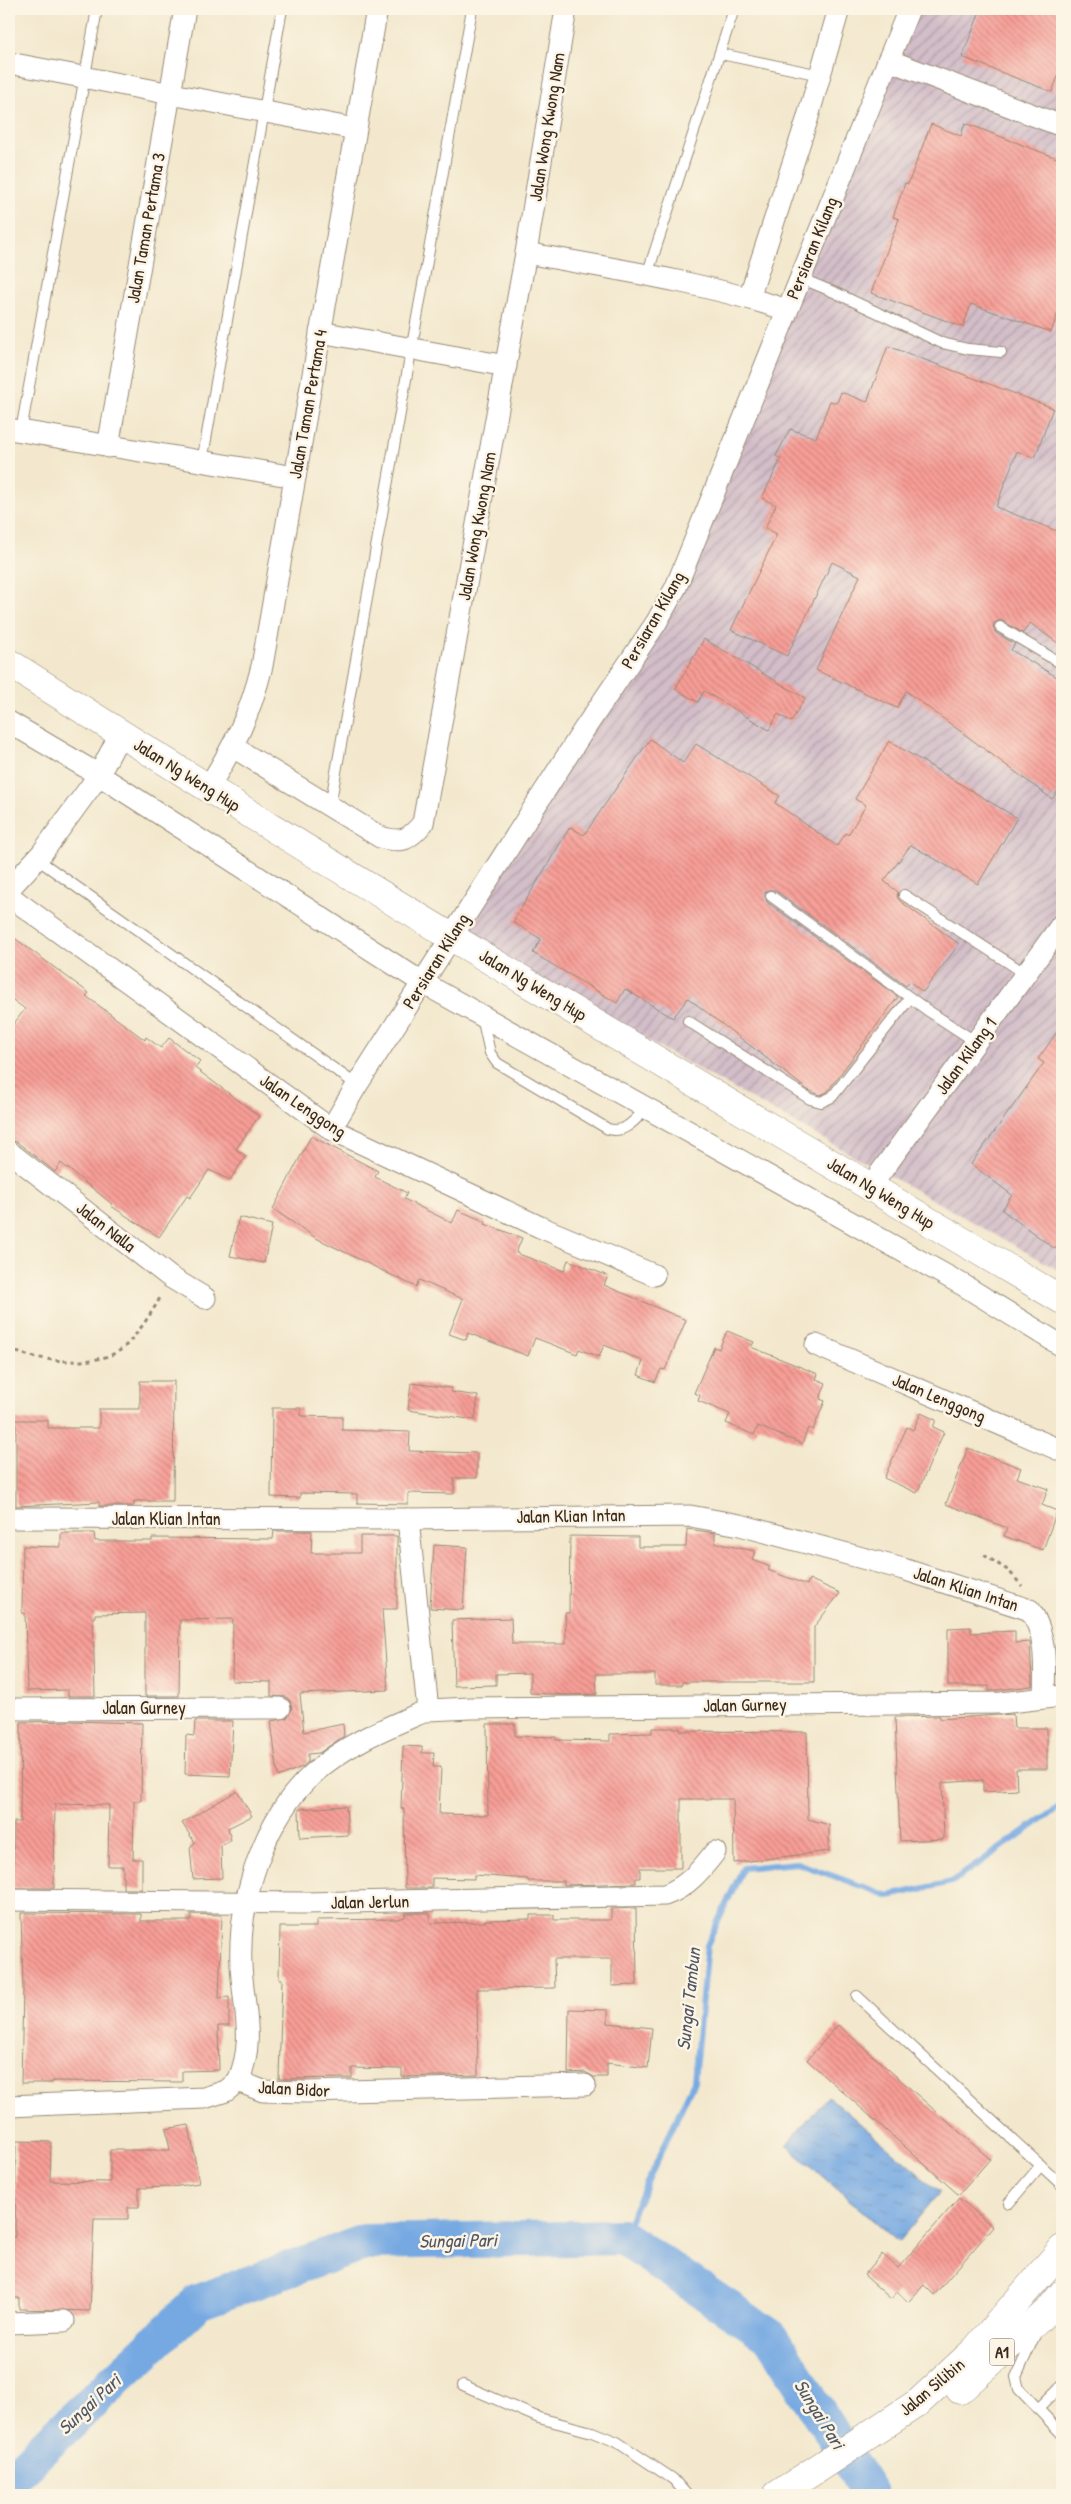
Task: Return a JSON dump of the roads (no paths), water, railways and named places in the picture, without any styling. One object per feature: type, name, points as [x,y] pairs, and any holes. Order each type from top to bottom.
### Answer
[{"type":"main road","name":"Jalan Ng Weng Hup","points":[[9,663],[120,734],[452,937],[1062,1300]]},
{"type":"main road","name":"Jalan Silibin","points":[[778,2494],[930,2405],[1062,2249]]},
{"type":"main road","name":"Jalan Silibin","points":[[809,2495],[930,2405],[1055,2302]]},
{"type":"street","name":"Jalan Taman Pertama 3","points":[[108,447],[185,9]]},
{"type":"street","name":"Jalan Taman Pertama 4","points":[[208,788],[233,747],[253,700],[262,666],[377,9]]},
{"type":"street","name":"Jalan Wong Kwong Nam","points":[[233,747],[380,837],[396,841],[412,836],[423,823],[526,253],[566,9]]},
{"type":"street","points":[[749,298],[820,76],[839,9]]},
{"type":"street","name":"Persiaran Kilang","points":[[331,1129],[357,1085],[583,731],[656,623],[676,587],[786,310],[909,9]]},
{"type":"street","points":[[888,60],[1062,126]]},
{"type":"street","points":[[9,63],[355,129]]},
{"type":"street","points":[[526,253],[647,275],[749,298],[786,310]]},
{"type":"street","points":[[320,332],[506,366]]},
{"type":"street","points":[[15,430],[295,477]]},
{"type":"street","points":[[9,722],[99,775],[423,983],[963,1285],[1062,1346]]},
{"type":"street","points":[[9,889],[37,859],[99,775],[120,734]]},
{"type":"street","name":"Jalan Lenggong","points":[[9,896],[331,1129],[540,1227],[654,1275]]},
{"type":"street","name":"Jalan Kilang 1","points":[[870,1187],[1062,924]]},
{"type":"street","name":"Jalan Nalla","points":[[9,1152],[170,1277],[206,1298]]},
{"type":"street","name":"Jalan Lenggong","points":[[816,1345],[1062,1451]]},
{"type":"street","name":"Jalan Klian Intan","points":[[9,1518],[408,1519],[662,1514],[712,1518],[903,1569],[1030,1610],[1038,1622],[1053,1697]]},
{"type":"street","points":[[238,2081],[246,2063],[248,2038],[241,1965],[244,1903],[275,1822],[294,1795],[314,1772],[342,1752],[382,1730],[428,1710],[408,1519]]},
{"type":"street","name":"Jalan Gurney","points":[[428,1710],[1001,1703],[1053,1697]]},
{"type":"street","name":"Jalan Gurney","points":[[9,1709],[280,1708]]},
{"type":"street","name":"Jalan Jerlun","points":[[9,1900],[244,1903],[665,1895],[675,1891],[695,1876],[715,1852]]},
{"type":"street","name":"Jalan Bidor","points":[[9,2106],[204,2098],[226,2091],[238,2081],[263,2091],[307,2092],[585,2085]]},
{"type":"street","points":[[9,2323],[64,2321]]},
{"type":"lane","points":[[15,430],[85,79],[97,9]]},
{"type":"lane","points":[[202,462],[282,9]]},
{"type":"lane","points":[[330,806],[472,9]]},
{"type":"lane","points":[[647,275],[721,54],[734,9]]},
{"type":"lane","points":[[721,54],[820,76]]},
{"type":"lane","points":[[800,278],[942,343],[968,349],[1001,352]]},
{"type":"lane","points":[[1000,627],[1062,664]]},
{"type":"lane","points":[[37,859],[357,1085]]},
{"type":"lane","points":[[904,895],[1026,974]]},
{"type":"lane","points":[[771,896],[910,998],[976,1042]]},
{"type":"lane","points":[[688,1020],[810,1099],[821,1102],[832,1097],[910,998]]},
{"type":"lane","points":[[482,1016],[490,1053],[498,1063],[608,1129],[616,1131],[624,1129],[647,1108]]},
{"type":"lane","points":[[857,1996],[1062,2185]]},
{"type":"lane","points":[[1009,2203],[1041,2166]]},
{"type":"lane","points":[[1055,2302],[1016,2377],[1019,2389],[1062,2434]]},
{"type":"lane","points":[[464,2385],[539,2418],[592,2432],[616,2442],[673,2479],[687,2495]]},
{"type":"lane","points":[[1038,2409],[1062,2385]]},
{"type":"water","points":[[828,2096],[940,2192],[898,2242],[786,2145]]},
{"type":"waterway","name":"Sungai Tambun","points":[[622,2237],[694,2081],[707,1945],[743,1868],[797,1863],[889,1896],[952,1882],[1062,1805]]},
{"type":"waterway","name":"Sungai Pari","points":[[9,2480],[198,2302],[365,2242],[622,2237],[771,2337],[871,2495]]}]
